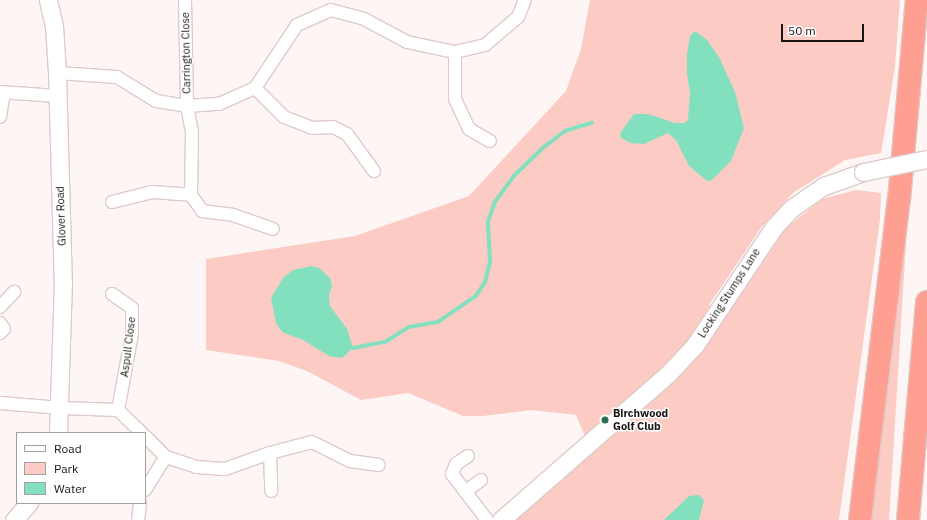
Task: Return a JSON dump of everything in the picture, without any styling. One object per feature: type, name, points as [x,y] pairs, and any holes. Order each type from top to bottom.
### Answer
[{"type":"highway","points":[[860,520],[898,207],[917,0]]},
{"type":"highway","points":[[908,520],[927,302]]},
{"type":"highway","points":[[917,520],[927,320]]},
{"type":"street","name":"Glover Road","points":[[48,0],[54,26],[57,73],[63,282],[61,408],[58,432]]},
{"type":"street","name":"Carrington Close","points":[[185,0],[187,106],[192,132],[191,195]]},
{"type":"street","points":[[374,171],[347,134],[332,127],[312,128],[284,117],[255,88],[297,25],[329,5],[364,19],[407,42],[455,52],[485,45],[518,17],[525,0]]},
{"type":"street","points":[[455,52],[456,99],[469,129],[490,141]]},
{"type":"street","name":"Carrington Close","points":[[57,73],[117,77],[156,101],[187,106],[219,104],[255,88]]},
{"type":"street","points":[[0,117],[2,93],[57,96]]},
{"type":"street","name":"Locking Stumps Lane","points":[[500,520],[668,374],[695,345],[774,227],[792,208],[824,186],[863,172],[927,159]]},
{"type":"street","points":[[112,202],[152,192],[191,195],[202,211],[233,215],[273,229]]},
{"type":"street","points":[[0,307],[14,292]]},
{"type":"street","name":"Aspull Close","points":[[112,294],[132,308],[132,334],[118,410]]},
{"type":"street","points":[[0,323],[4,329],[0,334]]},
{"type":"street","points":[[0,402],[61,408],[118,410],[141,432]]},
{"type":"street","points":[[146,437],[166,456],[196,467],[225,469],[270,453],[312,442],[350,461],[379,465]]},
{"type":"street","points":[[270,453],[271,491]]},
{"type":"street","points":[[146,488],[166,456]]},
{"type":"street","points":[[468,456],[456,464],[452,474],[486,520]]},
{"type":"street","points":[[465,492],[481,480]]},
{"type":"street","points":[[14,520],[28,504]]},
{"type":"street","points":[[138,520],[140,504]]},
{"type":"green space","name":"Birchwood Golf Club","points":[[590,0],[900,0],[895,67],[881,153],[845,160],[793,193],[761,228],[709,305],[719,320],[780,233],[822,199],[856,190],[881,193],[880,219],[839,520],[511,520],[590,448],[576,415],[531,410],[483,416],[463,416],[408,393],[361,400],[307,371],[279,361],[206,350],[206,259],[355,236],[469,196],[566,91],[581,49]]},
{"type":"green space","points":[[910,178],[889,520],[865,520]]},
{"type":"water","points":[[695,31],[707,40],[719,57],[735,92],[744,128],[731,161],[712,180],[707,181],[689,166],[676,140],[668,133],[644,144],[630,143],[620,137],[621,132],[634,114],[648,114],[675,123],[685,123],[688,119],[690,94],[687,73],[687,55],[690,36]]},
{"type":"water","points":[[311,266],[319,268],[330,278],[332,286],[329,296],[330,306],[347,329],[353,348],[342,358],[329,356],[303,340],[282,332],[276,323],[271,298],[283,278],[293,270]]},
{"type":"water","points":[[699,495],[704,500],[699,520],[664,520],[689,496]]},
{"type":"waterway","points":[[353,348],[385,342],[409,327],[438,322],[476,296],[485,282],[490,262],[488,222],[495,202],[514,176],[544,147],[565,131],[592,123]]},
{"type":"place","name":"Birchwood Golf Club","points":[[605,420]]}]
